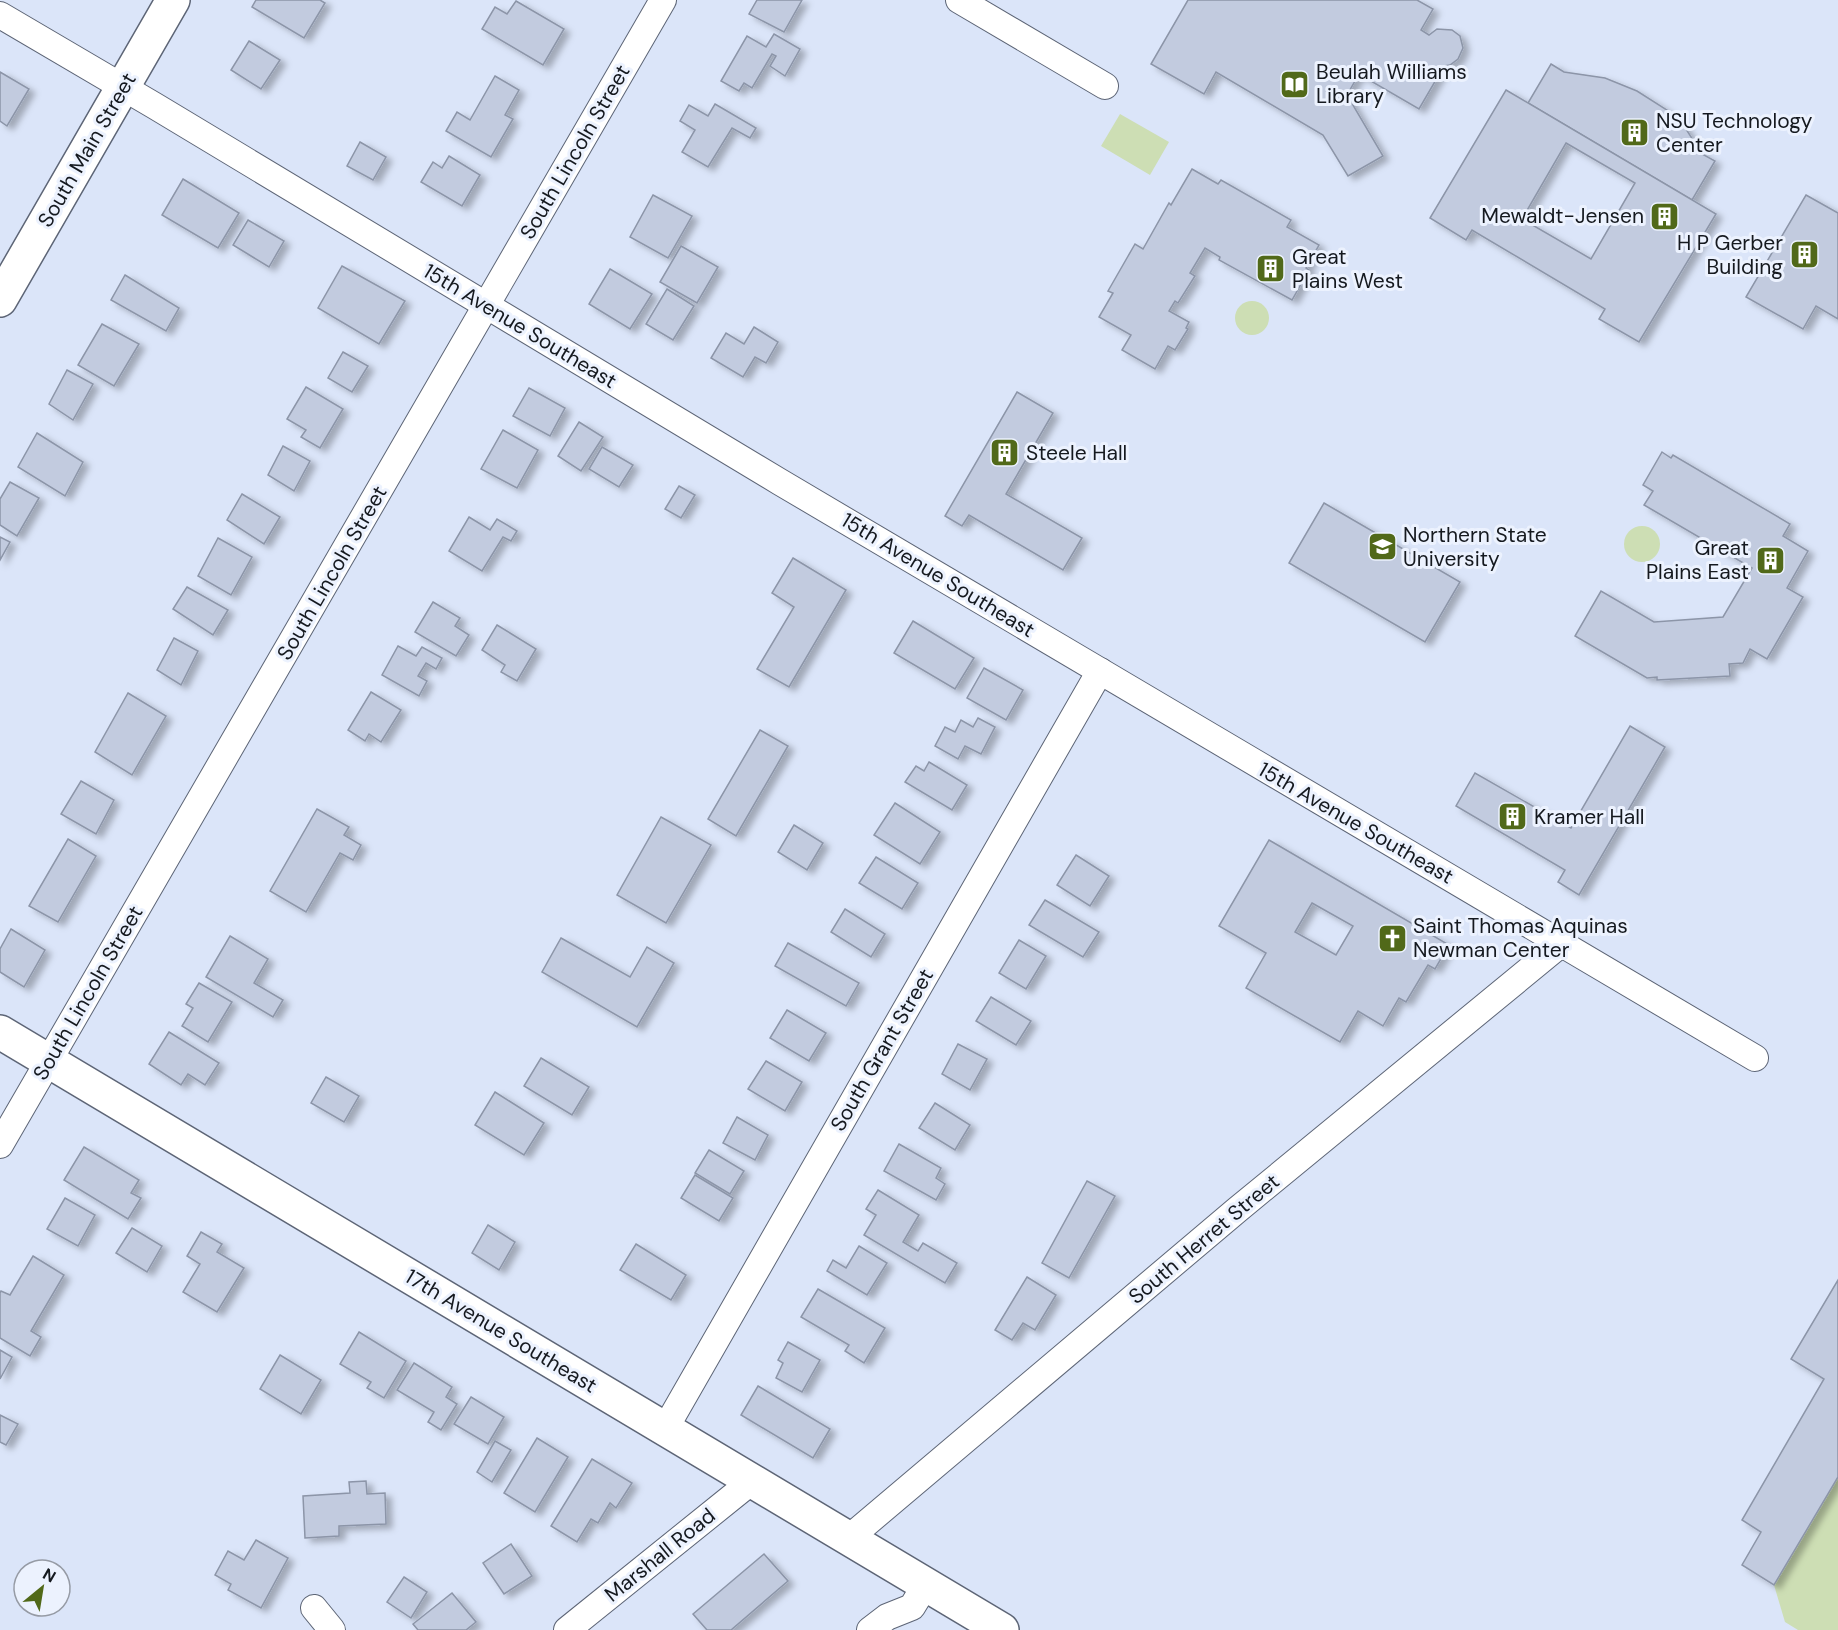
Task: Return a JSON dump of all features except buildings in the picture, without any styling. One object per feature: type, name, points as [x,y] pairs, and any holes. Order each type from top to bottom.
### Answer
[{"type":"street","name":"South Main Street","points":[[0,300],[173,0]]},
{"type":"street","name":"South Lincoln Street","points":[[0,1145],[663,0]]},
{"type":"street","points":[[959,0],[1105,87]]},
{"type":"street","name":"15th Avenue Southeast","points":[[0,15],[780,482],[1755,1058]]},
{"type":"street","name":"South Grant Street","points":[[665,1429],[1100,671]]},
{"type":"street","name":"South Herret Street","points":[[849,1539],[1246,1203],[1562,943]]},
{"type":"street","name":"17th Avenue Southeast","points":[[0,1032],[1002,1630]]},
{"type":"street","name":"Marshall Road","points":[[567,1630],[752,1481]]},
{"type":"street","points":[[870,1630],[887,1617],[912,1607],[926,1584]]},
{"type":"street","points":[[314,1608],[332,1630]]},
{"type":"green space","points":[[1120,114],[1169,142],[1150,175],[1101,146]]},
{"type":"green space","points":[[1252,301],[1264,306],[1269,318],[1264,330],[1252,335],[1240,330],[1235,318],[1240,306]]},
{"type":"green space","points":[[1642,526],[1655,531],[1660,544],[1655,557],[1642,562],[1629,557],[1624,544],[1629,531]]},
{"type":"green space","points":[[1838,1477],[1838,1630],[1798,1630],[1785,1622],[1774,1585]]},
{"type":"place","name":"Beulah Williams Library","points":[[1295,84]]},
{"type":"place","name":"NSU Technology Center","points":[[1635,133]]},
{"type":"place","name":"Mewaldt-Jensen","points":[[1665,216]]},
{"type":"place","name":"H P Gerber Building","points":[[1804,255]]},
{"type":"place","name":"Great Plains West","points":[[1271,269]]},
{"type":"place","name":"Steele Hall","points":[[1005,453]]},
{"type":"place","name":"Northern State University","points":[[1382,547]]},
{"type":"place","name":"Great Plains East","points":[[1770,560]]},
{"type":"place","name":"Kramer Hall","points":[[1513,817]]},
{"type":"place","name":"Saint Thomas Aquinas Newman Center","points":[[1392,938]]}]
